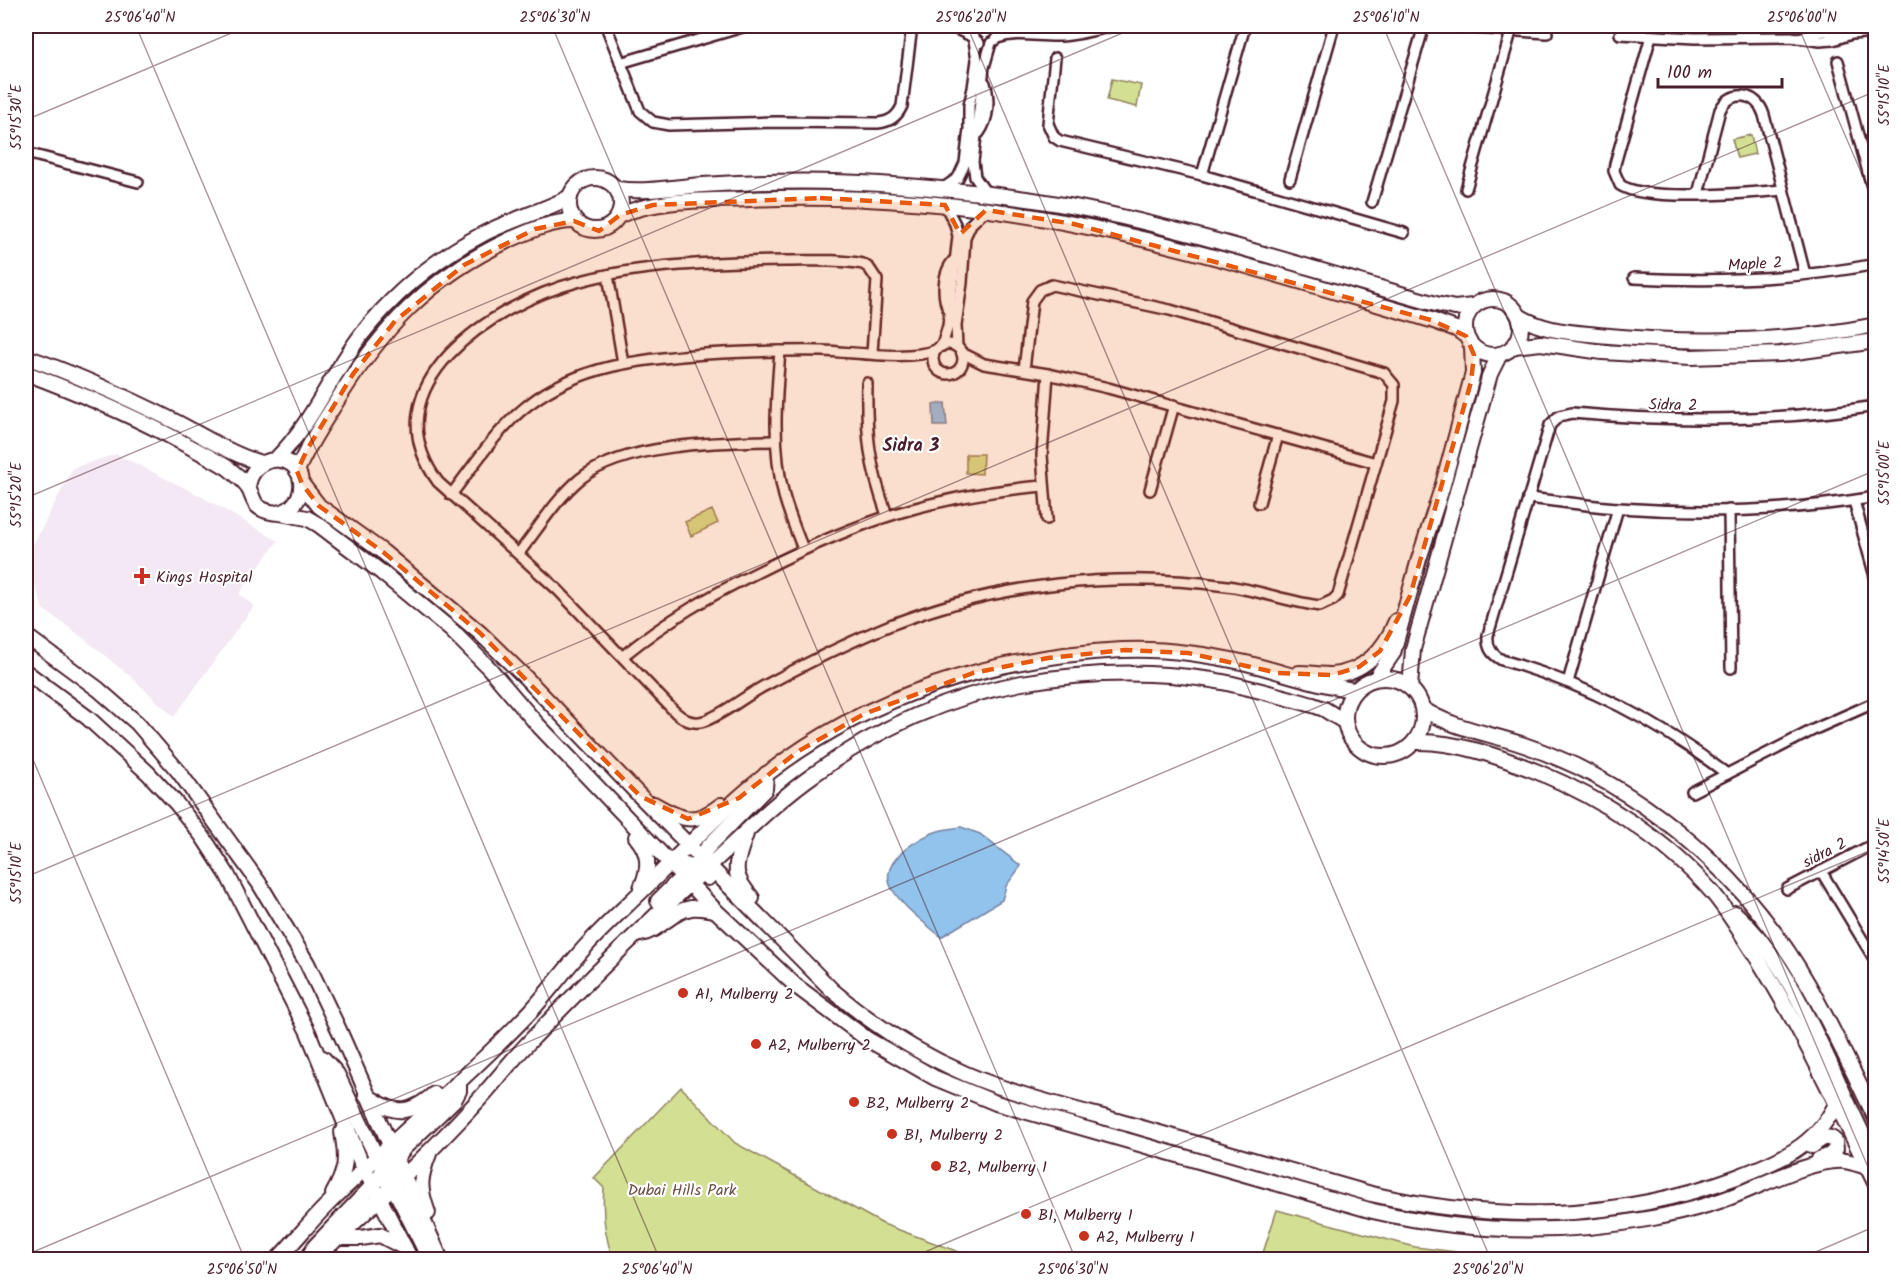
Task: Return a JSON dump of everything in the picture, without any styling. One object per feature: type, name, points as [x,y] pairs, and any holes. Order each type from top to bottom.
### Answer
[{"type":"street","points":[[606,26],[640,111],[660,125],[777,122],[885,123],[896,117],[902,106],[912,26]]},
{"type":"street","points":[[620,63],[746,26]]},
{"type":"street","points":[[950,26],[981,43],[1022,33]]},
{"type":"street","points":[[942,189],[958,178],[965,163],[969,135],[969,105],[974,88],[977,60],[970,26]]},
{"type":"street","points":[[986,193],[974,170],[977,134],[985,124],[988,105],[987,87],[983,78],[985,58],[1002,26],[1022,33],[1045,36],[1073,34],[1112,26]]},
{"type":"street","points":[[1202,175],[1245,26]]},
{"type":"street","points":[[1290,178],[1334,26]]},
{"type":"street","points":[[1372,202],[1424,26]]},
{"type":"street","points":[[1443,26],[1548,33]]},
{"type":"street","points":[[1466,189],[1511,32]]},
{"type":"street","points":[[1620,34],[1798,39],[1828,32],[1851,34],[1875,32]]},
{"type":"street","points":[[1652,36],[1616,164],[1616,179],[1620,185],[1633,191],[1698,194],[1783,190]]},
{"type":"street","points":[[1055,58],[1048,124],[1054,137],[1067,144],[1202,175],[1404,233]]},
{"type":"street","points":[[1838,61],[1875,202]]},
{"type":"street","points":[[1698,194],[1720,110],[1727,100],[1738,95],[1750,97],[1762,109],[1805,274]]},
{"type":"street","points":[[26,153],[138,182]]},
{"type":"street","points":[[593,178],[607,180],[617,189],[622,206],[615,222],[608,228],[590,231],[581,227],[574,220],[570,213],[570,197],[579,183],[593,178]]},
{"type":"street","points":[[617,189],[636,191],[704,185],[796,182],[878,184],[986,193],[1093,211],[1147,223],[1455,308],[1473,306],[1495,298],[1509,304],[1519,316],[1535,325],[1554,330],[1649,339],[1693,340],[1781,337],[1875,325]]},
{"type":"street","points":[[276,459],[295,437],[361,335],[412,282],[451,252],[485,233],[570,197]]},
{"type":"street","points":[[620,214],[653,205],[764,198],[876,200],[945,205],[1074,224],[1168,245],[1431,320],[1456,329],[1485,354],[1500,354],[1514,346],[1541,343],[1602,352],[1703,357],[1781,354],[1875,341]]},
{"type":"street","points":[[935,365],[933,360],[947,333],[957,230],[945,205]]},
{"type":"street","points":[[960,369],[963,361],[956,325],[965,237],[970,224],[986,210]]},
{"type":"street","points":[[280,513],[287,510],[298,499],[299,477],[308,448],[353,374],[395,321],[419,297],[446,276],[500,244],[546,225],[574,220]]},
{"type":"street","points":[[872,353],[877,280],[869,268],[862,264],[803,261],[705,264],[608,275],[577,281],[548,291],[493,320],[468,339],[434,372],[424,387],[416,420],[417,437],[428,469],[451,495],[519,553],[682,718],[697,723],[712,717],[765,685],[877,631],[940,608],[1005,592],[1071,583],[1146,579],[1230,586],[1313,605],[1327,604],[1333,600],[1341,588],[1395,393],[1394,385],[1384,373],[1170,310],[1059,286],[1046,286],[1035,295],[1032,301],[1024,370]]},
{"type":"street","name":"Maple 2","points":[[1634,278],[1734,279],[1805,274],[1875,264]]},
{"type":"street","points":[[608,275],[623,363]]},
{"type":"street","points":[[1376,678],[1394,653],[1471,382],[1474,364],[1465,320],[1473,306]]},
{"type":"street","points":[[1514,346],[1520,332],[1519,316]]},
{"type":"street","points":[[912,356],[950,344],[984,363],[1048,374],[1174,405],[1376,463]]},
{"type":"street","points":[[451,495],[498,435],[528,405],[573,378],[623,363],[690,355],[780,351],[912,356],[935,365],[943,373],[949,374],[984,363]]},
{"type":"street","points":[[780,351],[776,399],[776,441],[784,496],[803,549]]},
{"type":"street","points":[[1410,687],[1413,649],[1486,386],[1500,354]]},
{"type":"street","points":[[26,357],[162,415],[239,456],[261,463],[276,459],[284,461],[299,477],[319,506],[383,552],[480,633],[524,675],[689,845],[691,866],[715,910],[771,964],[823,1008],[875,1044],[936,1078],[996,1103],[1301,1191],[1410,1220],[1499,1230],[1544,1230],[1609,1225],[1654,1218],[1725,1199],[1818,1165],[1837,1161],[1871,1165]]},
{"type":"street","points":[[26,373],[122,413],[187,445],[230,470],[248,488]]},
{"type":"street","points":[[1047,519],[1043,486],[1042,432],[1048,374]]},
{"type":"street","points":[[26,383],[56,384]]},
{"type":"street","points":[[867,383],[870,458],[887,515]]},
{"type":"street","points":[[1150,490],[1174,405]]},
{"type":"street","name":"Sidra 2","points":[[1727,774],[1651,722],[1611,700],[1495,656],[1490,650],[1487,643],[1550,425],[1559,416],[1565,414],[1675,420],[1727,420],[1808,415],[1875,406]]},
{"type":"street","points":[[1259,503],[1278,435]]},
{"type":"street","points":[[519,553],[566,494],[580,479],[599,466],[618,458],[664,448],[776,441]]},
{"type":"street","points":[[261,463],[251,474],[248,488],[250,497],[260,509],[307,518],[319,525],[450,629],[489,668],[537,724],[611,801],[617,816],[640,842],[647,854],[648,870],[637,896]]},
{"type":"street","points":[[623,656],[657,629],[702,600],[803,549],[887,515],[962,496],[1043,486]]},
{"type":"street","points":[[1528,498],[1618,508],[1729,510],[1854,501],[1875,497]]},
{"type":"street","points":[[1854,501],[1875,580]]},
{"type":"street","points":[[1568,682],[1618,508]]},
{"type":"street","points":[[1729,510],[1731,668]]},
{"type":"street","points":[[1278,673],[1332,675],[1359,667],[1380,651],[1404,603],[1410,596]]},
{"type":"street","points":[[26,636],[118,705],[154,742],[259,883],[291,934],[339,1030],[366,1095],[387,1171],[431,1236],[441,1260]]},
{"type":"street","points":[[689,845],[766,774],[797,752],[864,714],[936,684],[1011,664],[1087,653],[1156,651],[1218,658],[1316,684],[1354,690]]},
{"type":"street","points":[[26,672],[80,712],[119,745],[176,802],[203,837],[248,912],[316,1052],[365,1170]]},
{"type":"street","points":[[366,1095],[392,1110],[408,1110],[423,1103],[444,1086],[459,1081],[530,1011],[580,952],[637,896],[746,832],[815,773],[875,736],[942,706],[979,693],[1020,684],[1106,674],[1184,676],[1237,685],[1313,705],[1345,722]]},
{"type":"street","points":[[1376,678],[1394,679],[1410,687],[1416,693],[1423,709],[1423,720],[1421,731],[1405,751],[1392,756],[1378,756],[1365,751],[1354,742],[1345,722],[1346,705],[1354,690],[1364,682],[1376,678]]},
{"type":"street","points":[[1692,792],[1875,702]]},
{"type":"street","points":[[1423,709],[1448,722],[1523,744],[1573,765],[1621,790],[1687,838],[1732,882],[1778,938],[1808,984],[1875,1119]]},
{"type":"street","points":[[1415,741],[1445,744],[1490,756],[1559,781],[1592,798],[1653,838],[1681,861],[1721,903],[1753,932],[1785,977],[1812,1026],[1850,1108],[1871,1165],[1875,1185]]},
{"type":"street","points":[[606,964],[613,947],[765,789],[766,774]]},
{"type":"street","points":[[640,796],[677,817],[688,819],[699,819],[725,802],[739,798]]},
{"type":"street","points":[[611,801],[625,806],[775,946],[801,959]]},
{"type":"street","points":[[746,832],[737,859],[736,873],[740,885],[760,908],[765,923]]},
{"type":"street","name":"sidra 2","points":[[1787,888],[1875,843]]},
{"type":"street","points":[[691,866],[765,923],[832,990],[874,1023],[920,1052],[968,1075],[1021,1093],[1371,1194],[1413,1203],[1490,1213],[1544,1214],[1654,1202],[1718,1184],[1794,1152],[1828,1121],[1836,1104]]},
{"type":"street","points":[[277,1260],[325,1207],[365,1170],[387,1171],[431,1150],[532,1039],[636,935],[691,866]]},
{"type":"street","name":"Sidra 2","points":[[1821,871],[1872,946],[1875,962]]},
{"type":"street","points":[[1721,903],[1785,1002],[1836,1104],[1871,1165]]},
{"type":"street","points":[[636,935],[653,930],[678,912],[688,909],[715,910]]},
{"type":"street","points":[[316,1052],[337,1074],[387,1171],[429,1260]]},
{"type":"street","points":[[307,1260],[315,1246],[454,1100],[459,1091],[459,1081]]},
{"type":"street","points":[[1859,1084],[1875,1093]]},
{"type":"street","points":[[325,1207],[342,1178],[346,1161],[338,1109]]},
{"type":"street","points":[[1780,1159],[1794,1156],[1825,1138],[1832,1138],[1837,1145],[1834,1153],[1793,1169],[1786,1176]]},
{"type":"street","points":[[431,1150],[420,1183],[431,1236]]},
{"type":"street","points":[[314,1260],[379,1199],[387,1171]]},
{"type":"street","points":[[1301,1191],[1306,1175]]},
{"type":"street","points":[[379,1199],[409,1254]]},
{"type":"street","points":[[338,1238],[380,1235],[409,1254]]},
{"type":"highlighted area","points":[[820,198],[945,205],[960,234],[986,210],[1074,224],[1431,320],[1466,336],[1474,355],[1471,382],[1410,596],[1380,651],[1359,667],[1332,675],[1278,673],[1188,653],[1125,650],[1048,658],[973,673],[864,714],[797,752],[739,798],[688,819],[640,796],[480,633],[383,552],[319,506],[302,484],[297,471],[308,448],[353,374],[395,321],[464,265],[535,229],[574,221],[599,231],[620,215],[653,205]]},
{"type":"shaded area","name":"Kings Hospital","points":[[116,454],[199,495],[278,541],[239,594],[254,606],[174,717],[130,676],[43,609],[26,558],[73,468]]},
{"type":"green space","points":[[1112,79],[1141,85],[1137,107],[1107,100]]},
{"type":"green space","points":[[1751,135],[1755,154],[1737,158],[1732,139]]},
{"type":"green space","points":[[966,454],[983,454],[982,474],[966,473]]},
{"type":"green space","points":[[712,510],[718,523],[691,536],[685,522]]},
{"type":"green space","name":"Dubai Hills Park","points":[[681,1087],[735,1143],[883,1224],[978,1259],[613,1259],[605,1224],[604,1188],[594,1178]]},
{"type":"green space","points":[[1277,1210],[1415,1247],[1473,1254],[1550,1257],[1550,1259],[1261,1259]]},
{"type":"water","points":[[945,403],[947,426],[934,426],[933,404]]},
{"type":"water","points":[[961,827],[980,834],[1021,866],[1006,886],[1002,900],[941,937],[901,901],[891,887],[889,877],[896,859],[913,843],[942,830]]},
{"type":"place","name":"Kings Hospital","points":[[142,576]]},
{"type":"place","name":"A1, Mulberry 2","points":[[683,993]]},
{"type":"place","name":"A2, Mulberry 2","points":[[756,1044]]},
{"type":"place","name":"B2, Mulberry 2","points":[[854,1102]]},
{"type":"place","name":"B1, Mulberry 2","points":[[892,1134]]},
{"type":"place","name":"B2, Mulberry 1","points":[[936,1166]]},
{"type":"place","name":"B1, Mulberry 1","points":[[1026,1214]]},
{"type":"place","name":"A2, Mulberry 1","points":[[1084,1236]]},
{"type":"district","name":"Sidra 3","points":[[911,445]]}]
